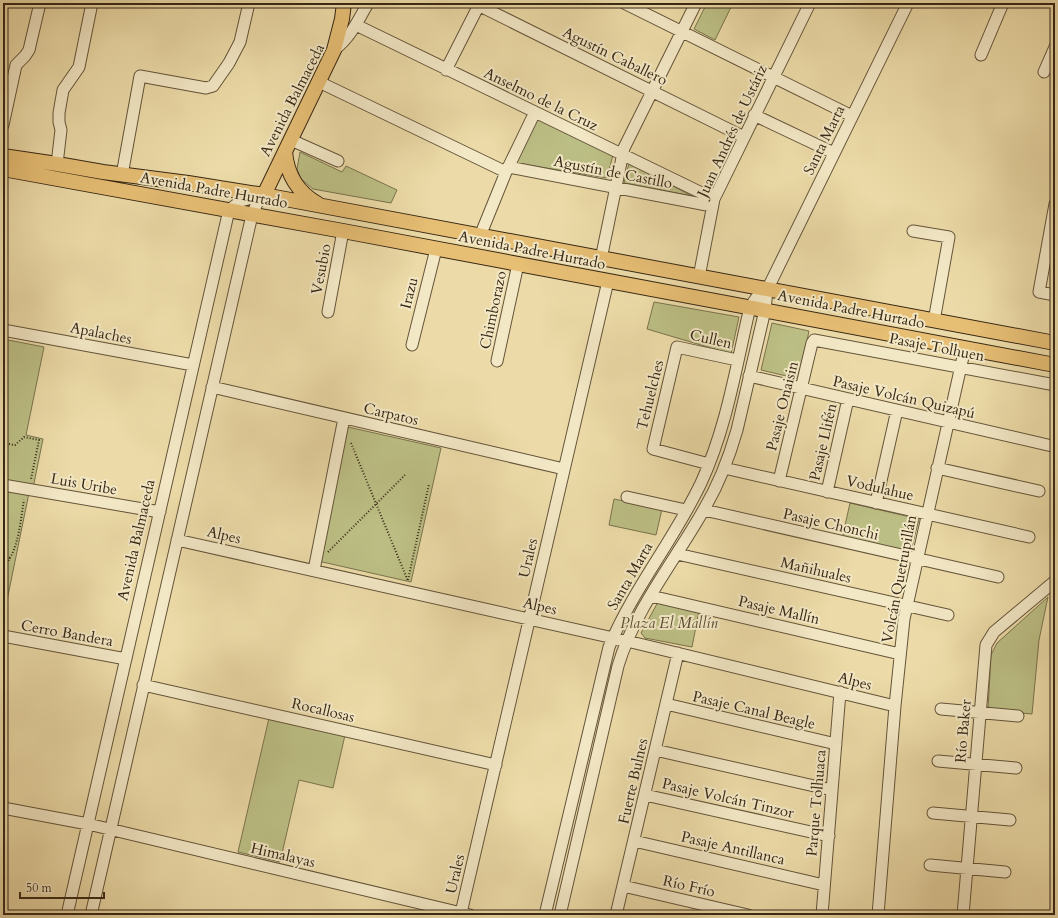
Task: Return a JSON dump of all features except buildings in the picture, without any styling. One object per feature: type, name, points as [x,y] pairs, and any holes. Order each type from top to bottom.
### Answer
[{"type":"main road","points":[[334,50],[340,29],[344,3]]},
{"type":"main road","name":"Avenida Balmaceda","points":[[264,195],[334,50]]},
{"type":"main road","points":[[288,146],[288,168],[296,184],[307,197],[321,206]]},
{"type":"main road","name":"Avenida Padre Hurtado","points":[[3,156],[122,175],[188,183],[264,195],[1055,343]]},
{"type":"main road","name":"Avenida Padre Hurtado","points":[[3,169],[344,231],[1055,365]]},
{"type":"street","points":[[3,125],[16,65],[29,50],[40,3]]},
{"type":"street","points":[[57,164],[61,130],[59,113],[63,90],[79,67],[92,3]]},
{"type":"street","points":[[122,175],[140,76],[206,88],[213,86],[229,63],[240,42],[249,3]]},
{"type":"street","name":"Avenida Balmaceda","points":[[334,50],[346,39],[356,25],[368,3]]},
{"type":"street","points":[[624,3],[852,116]]},
{"type":"street","points":[[601,259],[622,155],[696,3]]},
{"type":"street","name":"Juan Andrés de Ustáriz","points":[[699,277],[713,202],[754,115],[810,3]]},
{"type":"street","name":"Santa Marta","points":[[560,915],[618,666],[627,641],[651,596],[704,510],[724,468],[735,436],[765,310],[767,290],[908,3]]},
{"type":"street","points":[[981,55],[1003,3]]},
{"type":"street","points":[[446,70],[477,4]]},
{"type":"street","name":"Agustín Caballero","points":[[477,4],[744,137]]},
{"type":"street","name":"Anselmo de la Cruz","points":[[356,25],[622,155],[713,202]]},
{"type":"street","points":[[1044,72],[1055,47]]},
{"type":"street","name":"Agustín de Castillo","points":[[319,82],[507,170],[615,188],[713,202]]},
{"type":"street","points":[[480,236],[507,170],[535,112]]},
{"type":"street","points":[[754,115],[834,153]]},
{"type":"street","points":[[288,146],[338,161]]},
{"type":"street","points":[[229,210],[235,205],[249,198],[264,195]]},
{"type":"street","name":"Avenida Balmaceda","points":[[91,915],[252,215],[258,201],[264,195]]},
{"type":"street","points":[[1055,208],[1039,292],[1055,295]]},
{"type":"street","name":"Avenida Balmaceda","points":[[67,915],[229,210]]},
{"type":"street","name":"Vesubio","points":[[328,312],[344,231]]},
{"type":"street","points":[[913,231],[949,237],[934,321]]},
{"type":"street","name":"Irazu","points":[[412,345],[436,249]]},
{"type":"street","name":"Chimborazo","points":[[497,362],[518,264]]},
{"type":"street","name":"Urales","points":[[466,914],[496,765],[608,281]]},
{"type":"street","name":"Santa Marta","points":[[545,915],[603,668],[613,638],[632,600],[686,510],[709,464],[721,432],[750,307],[757,297],[767,290]]},
{"type":"street","name":"Apalaches","points":[[3,330],[193,365]]},
{"type":"street","name":"Pasaje Tolhuen","points":[[814,340],[1055,385]]},
{"type":"street","name":"Pasaje Onaisin","points":[[779,481],[812,342],[814,340]]},
{"type":"street","name":"Cullen","points":[[677,347],[737,360]]},
{"type":"street","name":"Tehuelches","points":[[677,347],[653,449],[709,464]]},
{"type":"street","name":"Volcán Quetrupillán","points":[[878,915],[895,706],[906,606],[965,348]]},
{"type":"street","name":"Pasaje Volcán Quizapú","points":[[749,376],[1052,446]]},
{"type":"street","name":"Carpatos","points":[[212,388],[343,421],[564,470]]},
{"type":"street","name":"Pasaje Llifén","points":[[827,492],[848,399]]},
{"type":"street","points":[[876,503],[897,410]]},
{"type":"street","points":[[314,568],[343,421]]},
{"type":"street","name":"Vodulahue","points":[[724,468],[1029,537]]},
{"type":"street","points":[[937,468],[1039,491]]},
{"type":"street","name":"Luis Uribe","points":[[3,486],[160,512]]},
{"type":"street","points":[[627,497],[686,510]]},
{"type":"street","name":"Pasaje Chonchi","points":[[704,510],[998,577]]},
{"type":"street","name":"Alpes","points":[[177,540],[314,568],[413,593],[627,641],[895,706]]},
{"type":"street","name":"Mañihuales","points":[[677,554],[948,615]]},
{"type":"street","name":"Río Baker","points":[[963,915],[985,649],[987,642],[997,630],[1055,581]]},
{"type":"street","name":"Pasaje Mallín","points":[[651,596],[900,654]]},
{"type":"street","name":"Cerro Bandera","points":[[3,636],[126,659]]},
{"type":"street","name":"Fuerte Bulnes","points":[[616,915],[678,653]]},
{"type":"street","name":"Rocallosas","points":[[143,685],[496,765]]},
{"type":"street","name":"Parque Tolhuaca","points":[[822,915],[840,692]]},
{"type":"street","name":"Pasaje Canal Beagle","points":[[666,704],[836,744]]},
{"type":"street","points":[[941,709],[1018,716]]},
{"type":"street","points":[[655,750],[832,790]]},
{"type":"street","points":[[938,761],[1016,768]]},
{"type":"street","name":"Pasaje Volcán Tinzor","points":[[645,794],[828,836]]},
{"type":"street","name":"Himalayas","points":[[3,808],[110,829],[466,914]]},
{"type":"street","points":[[933,813],[1010,820]]},
{"type":"street","name":"Pasaje Antillanca","points":[[634,841],[824,885]]},
{"type":"street","points":[[930,865],[1006,872]]},
{"type":"street","name":"Río Frío","points":[[623,886],[748,915]]},
{"type":"path","points":[[343,421],[413,593]]},
{"type":"path","points":[[3,443],[15,445],[24,438],[39,441],[16,543],[10,558],[3,568]]},
{"type":"path","points":[[314,568],[405,475]]},
{"type":"path","points":[[408,581],[429,484]]},
{"type":"path","points":[[3,557],[10,558]]},
{"type":"green space","points":[[707,3],[733,3],[715,40],[694,29]]},
{"type":"green space","points":[[532,116],[613,155],[607,178],[516,163]]},
{"type":"green space","points":[[300,152],[342,172],[346,166],[397,190],[391,203],[313,189],[301,179],[297,169]]},
{"type":"green space","points":[[629,163],[692,196],[624,183]]},
{"type":"green space","points":[[654,302],[739,317],[731,354],[647,329]]},
{"type":"green space","points":[[772,323],[809,331],[799,379],[761,370]]},
{"type":"green space","points":[[3,339],[44,347],[26,435],[43,439],[32,493],[29,493],[3,620]]},
{"type":"green space","points":[[348,427],[441,448],[411,582],[318,561]]},
{"type":"green space","points":[[614,499],[662,509],[656,535],[609,525]]},
{"type":"green space","points":[[850,503],[919,519],[910,555],[842,539]]},
{"type":"green space","points":[[1048,597],[1039,640],[1032,714],[988,710],[991,655],[997,643]]},
{"type":"green space","name":"Plaza El Mallín","points":[[658,602],[699,611],[692,647],[645,638],[641,633]]},
{"type":"green space","points":[[269,718],[345,735],[333,788],[299,780],[280,862],[238,852]]}]
